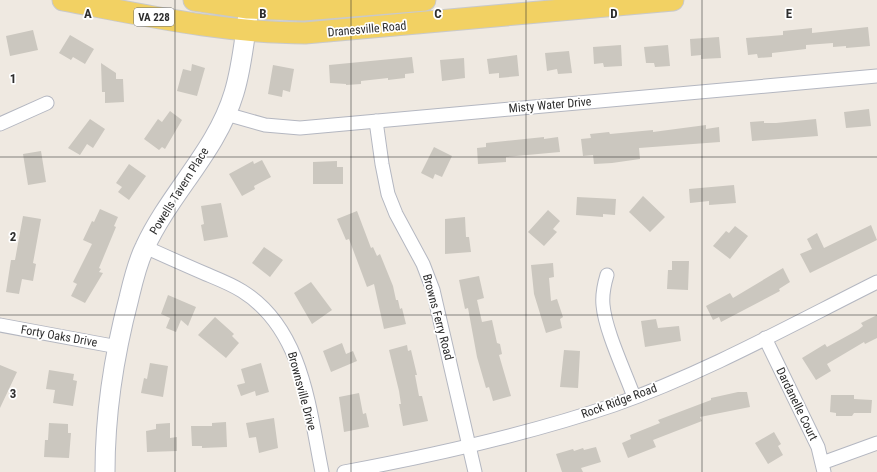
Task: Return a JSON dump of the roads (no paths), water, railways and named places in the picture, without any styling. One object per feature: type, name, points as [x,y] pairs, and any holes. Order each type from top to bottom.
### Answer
[{"type":"main road","name":"Dranesville Road","points":[[64,0],[216,28],[291,33],[329,32],[673,0]]},
{"type":"main road","name":"Dranesville Road","points":[[194,0],[248,8],[327,9],[426,0]]},
{"type":"street","name":"Powells Tavern Place","points":[[105,472],[108,413],[118,347],[134,278],[145,247],[164,212],[206,151],[226,114],[237,80],[246,31],[248,8]]},
{"type":"street","name":"Misty Water Drive","points":[[226,114],[265,125],[286,128],[877,76]]},
{"type":"street","points":[[0,124],[47,103]]},
{"type":"street","name":"Browns Ferry Road","points":[[376,121],[388,194],[396,214],[423,264],[433,290],[475,472]]},
{"type":"street","name":"Brownsville Drive","points":[[145,247],[242,291],[266,311],[280,329],[298,364],[322,472]]},
{"type":"street","points":[[607,275],[603,289],[603,306],[606,320],[634,397]]},
{"type":"street","name":"Rock Ridge Road","points":[[344,472],[469,446],[543,428],[634,397],[684,377],[877,282]]},
{"type":"street","name":"Forty Oaks Drive","points":[[0,325],[118,347]]},
{"type":"street","name":"Dardanelle Court","points":[[765,338],[807,424],[823,467]]},
{"type":"street","points":[[823,467],[877,443]]}]
